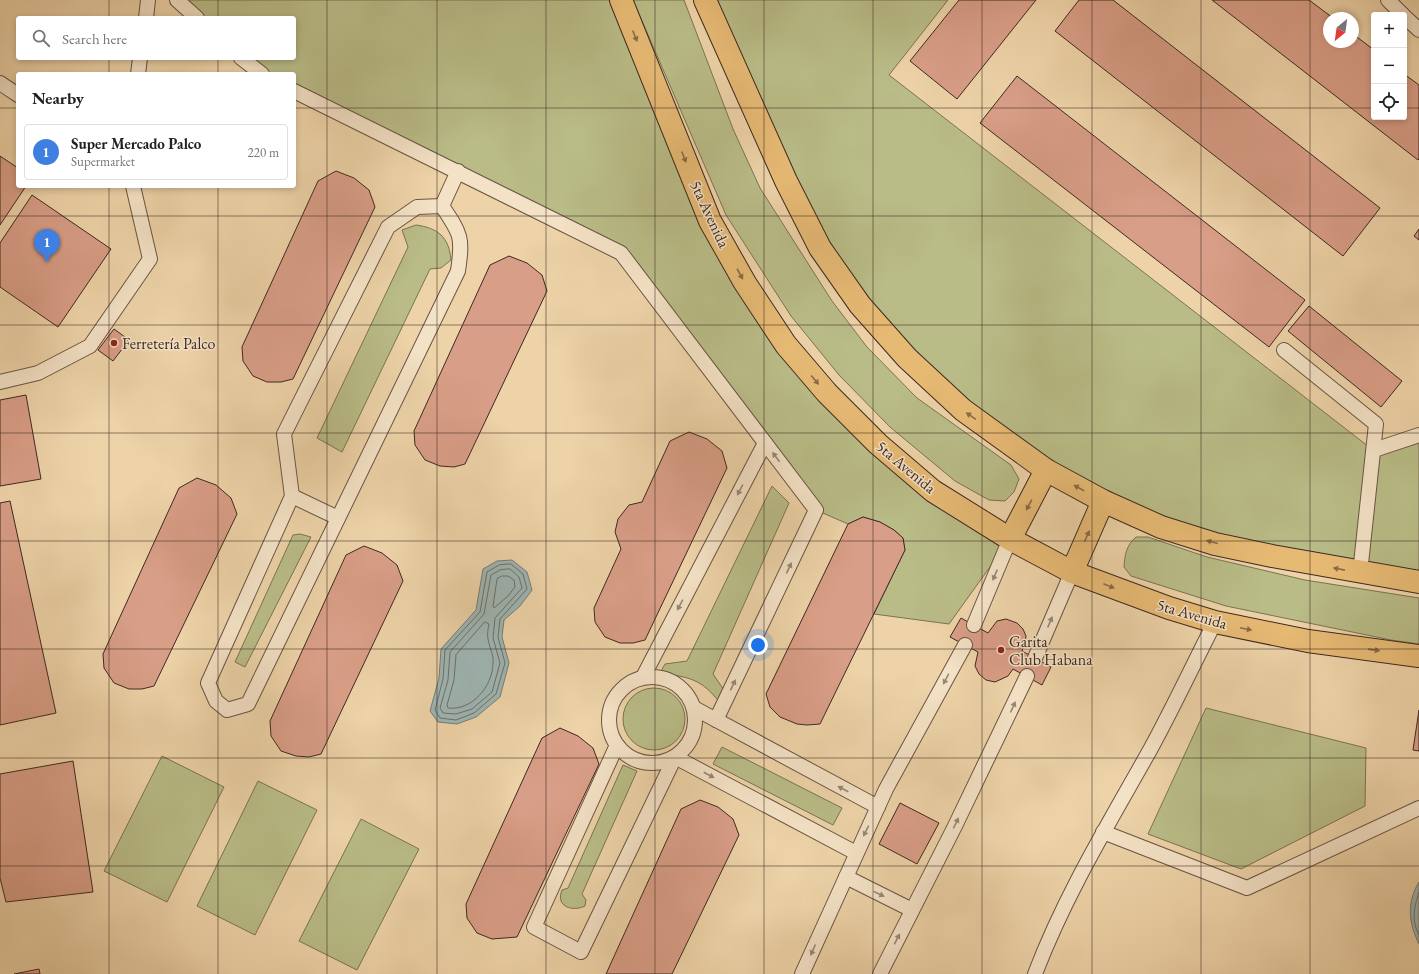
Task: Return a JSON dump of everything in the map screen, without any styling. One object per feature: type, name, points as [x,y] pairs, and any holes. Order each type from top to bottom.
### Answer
[{"type":"highway","name":"5ta Avenida","points":[[621,0],[710,221],[745,283],[786,345],[827,393],[878,444],[933,491],[1010,539],[1072,572],[1139,598],[1215,622],[1308,641],[1419,656]]},
{"type":"highway","points":[[705,0],[789,188],[820,248],[860,305],[907,358],[963,410],[1046,470],[1104,501],[1161,527],[1215,544],[1360,573],[1419,582]]},
{"type":"highway","points":[[1010,539],[1046,470]]},
{"type":"highway","points":[[1072,572],[1104,501]]},
{"type":"lane","points":[[146,16],[148,0]]},
{"type":"lane","points":[[177,0],[195,16]]},
{"type":"lane","points":[[1388,0],[1399,12]]},
{"type":"lane","points":[[1407,20],[1419,30]]},
{"type":"lane","points":[[138,72],[140,60]]},
{"type":"lane","points":[[244,60],[260,72]]},
{"type":"lane","points":[[0,83],[16,93]]},
{"type":"lane","points":[[296,92],[621,253],[816,510],[716,720]]},
{"type":"lane","points":[[442,206],[458,171]]},
{"type":"lane","points":[[0,382],[38,372],[90,346],[107,323],[150,259],[132,188]]},
{"type":"lane","points":[[442,206],[459,231],[461,249],[458,271],[248,704],[227,710],[216,701],[208,683],[292,496],[284,434],[388,226],[417,207],[442,206]]},
{"type":"lane","points":[[1284,350],[1376,424],[1360,573]]},
{"type":"lane","points":[[1374,450],[1419,435]]},
{"type":"lane","points":[[642,677],[765,443]]},
{"type":"lane","points":[[292,496],[338,518]]},
{"type":"lane","points":[[974,625],[1010,539]]},
{"type":"lane","points":[[1035,658],[1072,572]]},
{"type":"lane","points":[[1034,974],[1049,936],[1103,832],[1158,734],[1215,622]]},
{"type":"lane","points":[[802,974],[878,807],[965,645]]},
{"type":"lane","points":[[656,676],[669,679],[680,686],[689,696],[694,708],[696,722],[693,736],[686,748],[675,757],[664,762],[641,762],[630,758],[613,739],[609,725],[609,712],[614,699],[621,689],[631,681],[642,677],[656,676]]},
{"type":"lane","points":[[880,974],[1002,730],[1026,676]]},
{"type":"lane","points":[[694,708],[878,807]]},
{"type":"lane","points":[[617,745],[534,927],[581,952],[675,757]]},
{"type":"lane","points":[[675,757],[856,853]]},
{"type":"lane","points":[[1103,832],[1247,888],[1419,808]]},
{"type":"lane","points":[[846,877],[912,910]]},
{"type":"green space","points":[[177,0],[621,0],[710,221],[786,345],[878,444],[1010,539],[949,624],[874,614],[905,550],[903,538],[894,530],[880,522],[863,517],[848,524],[816,510],[621,253],[296,92],[296,72],[259,72],[244,60],[296,60],[296,16],[195,16]]},
{"type":"green space","points":[[633,0],[684,0],[733,129],[760,188],[832,301],[867,347],[917,398],[1011,465],[1019,479],[1014,492],[1005,501],[989,500],[955,481],[890,427],[839,375],[791,316],[726,215]]},
{"type":"green space","points":[[705,0],[948,0],[889,75],[1373,450],[1419,435],[1419,582],[1161,527],[1046,470],[860,305]]},
{"type":"green space","points":[[416,225],[430,228],[441,235],[448,245],[451,260],[441,268],[430,269],[342,452],[317,438],[408,247],[402,230]]},
{"type":"green space","points":[[772,486],[789,503],[713,674],[724,690],[720,703],[707,689],[694,680],[660,673],[665,664],[687,661]]},
{"type":"green space","points":[[300,534],[311,537],[245,667],[235,662],[293,535]]},
{"type":"green space","points":[[1136,537],[1148,537],[1207,557],[1305,580],[1419,598],[1419,644],[1391,640],[1226,606],[1131,576],[1124,567],[1125,558],[1128,547]]},
{"type":"green space","points":[[648,688],[660,688],[676,697],[683,707],[685,719],[683,731],[676,741],[660,750],[648,750],[637,745],[628,736],[623,725],[623,713],[628,702],[637,693]]},
{"type":"green space","points":[[1206,708],[1366,748],[1365,806],[1241,869],[1148,834]]},
{"type":"green space","points":[[722,747],[842,808],[833,825],[713,764]]},
{"type":"green space","points":[[162,756],[224,787],[167,902],[104,871]]},
{"type":"green space","points":[[623,765],[637,771],[582,894],[586,900],[585,906],[580,908],[566,907],[561,901],[560,896],[562,890],[568,888]]},
{"type":"green space","points":[[258,781],[317,810],[255,935],[197,906]]},
{"type":"green space","points":[[361,819],[419,849],[357,970],[299,941]]},
{"type":"water","points":[[512,560],[527,572],[532,590],[520,606],[504,620],[502,637],[509,663],[500,697],[476,717],[457,724],[438,722],[430,711],[439,678],[441,649],[476,610],[483,569],[497,561]]},
{"type":"water","points":[[1419,882],[1419,944],[1413,929],[1410,913],[1412,898]]},
{"type":"building","points":[[959,0],[1036,0],[957,99],[910,61]]},
{"type":"building","points":[[1079,0],[1113,0],[1380,208],[1343,256],[1055,31]]},
{"type":"building","points":[[1212,0],[1309,0],[1325,12],[1323,12],[1323,48],[1359,48],[1359,39],[1371,48],[1371,120],[1407,120],[1407,76],[1419,85],[1418,160]]},
{"type":"building","points":[[1017,76],[1305,300],[1269,347],[980,123]]},
{"type":"building","points":[[0,156],[16,167],[16,188],[25,188],[0,225]]},
{"type":"building","points":[[336,171],[354,178],[369,190],[375,207],[293,379],[281,382],[267,382],[253,376],[243,361],[242,347],[318,181]]},
{"type":"building","points":[[32,195],[111,249],[58,327],[0,287],[0,243]]},
{"type":"building","points":[[1419,229],[1419,240],[1414,236]]},
{"type":"building","points":[[509,256],[527,263],[542,275],[547,291],[465,464],[454,467],[440,466],[425,460],[415,445],[414,431],[490,265]]},
{"type":"building","points":[[1309,306],[1402,381],[1381,407],[1288,331]]},
{"type":"building","points":[[114,329],[129,340],[113,361],[98,350]]},
{"type":"building","points":[[26,395],[41,479],[0,486],[0,400]]},
{"type":"building","points":[[689,432],[707,439],[722,451],[727,468],[645,640],[633,643],[620,643],[605,637],[595,622],[594,608],[621,549],[615,532],[618,519],[629,505],[642,502],[670,441]]},
{"type":"building","points":[[197,478],[216,485],[231,498],[237,514],[154,686],[142,689],[129,689],[114,683],[104,668],[103,654],[179,488]]},
{"type":"building","points":[[10,501],[56,713],[0,725],[0,503]]},
{"type":"building","points":[[863,517],[880,522],[894,530],[903,538],[905,550],[820,724],[797,724],[780,717],[770,707],[766,694],[848,524]]},
{"type":"building","points":[[364,546],[382,553],[397,565],[403,581],[321,754],[309,757],[296,756],[281,751],[271,736],[270,721],[346,555]]},
{"type":"building","points":[[961,618],[988,633],[997,621],[1006,619],[1017,623],[1023,629],[1026,636],[1022,651],[1051,667],[1042,685],[1013,669],[1008,676],[995,682],[986,680],[979,674],[975,666],[978,652],[950,637]]},
{"type":"building","points":[[1419,710],[1419,751],[1413,750]]},
{"type":"building","points":[[560,728],[578,736],[593,748],[599,764],[517,937],[492,939],[477,933],[467,918],[466,904],[542,738]]},
{"type":"building","points":[[73,761],[93,892],[6,902],[0,878],[0,774]]},
{"type":"building","points":[[700,800],[718,807],[733,819],[739,835],[672,974],[606,974],[681,809]]},
{"type":"building","points":[[900,803],[939,823],[917,864],[879,844]]},
{"type":"building","points":[[39,969],[40,974],[14,974]]},
{"type":"place","name":"Super Mercado Palco","points":[[47,262]]},
{"type":"place","name":"Ferretería Palco","points":[[114,343]]},
{"type":"place","name":"Garita Club Habana","points":[[1001,650]]}]
